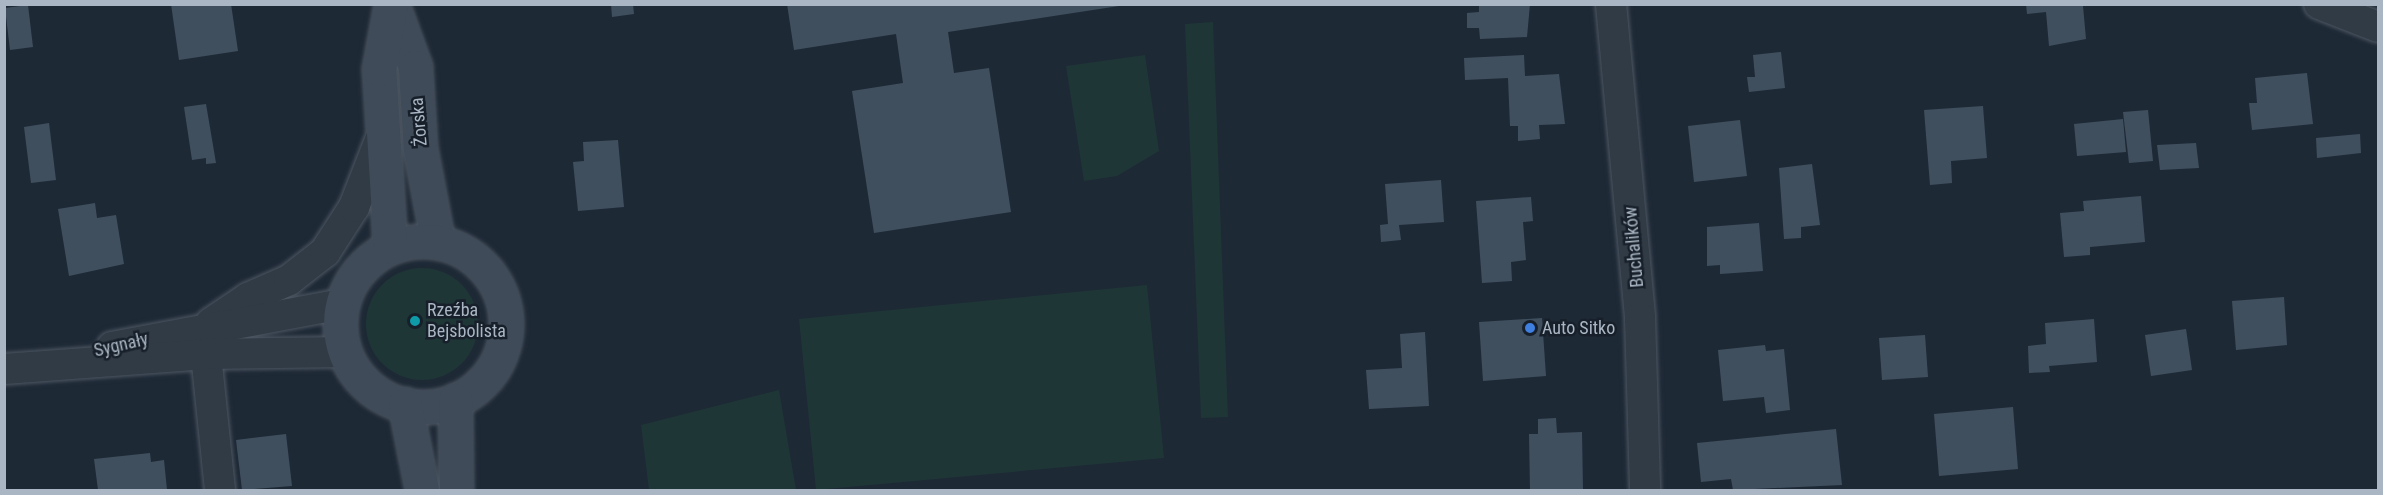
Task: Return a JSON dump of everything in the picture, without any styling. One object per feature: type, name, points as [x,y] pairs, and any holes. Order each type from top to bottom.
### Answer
[{"type":"main road","name":"Żorska","points":[[390,248],[379,69],[392,4]]},
{"type":"main road","name":"Żorska","points":[[392,4],[415,67],[420,148],[438,242]]},
{"type":"main road","points":[[438,242],[483,268],[506,315],[494,366],[478,386],[455,400],[405,404],[368,386],[345,352],[342,304],[354,276],[390,248],[438,242]]},
{"type":"main road","points":[[455,400],[456,490]]},
{"type":"main road","points":[[405,404],[422,490]]},
{"type":"street","name":"Buchalików","points":[[1611,4],[1640,318],[1645,490]]},
{"type":"street","points":[[2319,4],[2379,27]]},
{"type":"street","name":"Żorska","points":[[205,341],[313,262],[341,230],[384,130]]},
{"type":"street","name":"Sygnały","points":[[4,369],[205,341],[342,304]]},
{"type":"street","points":[[205,341],[220,490]]},
{"type":"street","name":"Sygnały","points":[[205,341],[345,352]]},
{"type":"green space","points":[[1213,22],[1228,417],[1201,418],[1185,24]]},
{"type":"green space","points":[[1145,55],[1159,151],[1117,176],[1084,181],[1066,66]]},
{"type":"green space","points":[[422,268],[444,272],[462,284],[474,302],[478,324],[474,346],[462,364],[444,376],[422,380],[400,376],[382,364],[370,346],[366,324],[370,302],[382,284],[400,272]]},
{"type":"green space","points":[[1147,285],[1164,458],[816,490],[799,319]]},
{"type":"green space","points":[[779,390],[796,490],[649,490],[641,425]]},
{"type":"building","points":[[171,4],[231,4],[238,51],[179,60]]},
{"type":"building","points":[[611,4],[633,4],[634,14],[612,17]]},
{"type":"building","points":[[787,4],[1119,4],[1119,6],[948,32],[954,73],[989,68],[1011,212],[874,233],[852,91],[903,83],[896,34],[794,50]]},
{"type":"building","points":[[1479,4],[1530,4],[1527,37],[1480,39],[1479,28],[1467,28],[1467,13],[1479,12]]},
{"type":"building","points":[[2026,4],[2083,6],[2086,39],[2049,46],[2046,12],[2027,14]]},
{"type":"building","points":[[28,5],[33,47],[10,50],[5,8]]},
{"type":"building","points":[[1781,52],[1785,88],[1749,92],[1747,77],[1755,77],[1753,55]]},
{"type":"building","points":[[1524,55],[1525,76],[1559,74],[1565,124],[1539,125],[1540,139],[1518,141],[1518,126],[1510,126],[1508,78],[1465,80],[1464,58]]},
{"type":"building","points":[[2307,73],[2313,124],[2252,130],[2249,103],[2257,103],[2255,78]]},
{"type":"building","points":[[206,104],[216,163],[206,164],[206,158],[192,160],[184,107]]},
{"type":"building","points":[[1983,106],[1987,158],[1951,161],[1952,183],[1930,185],[1924,110]]},
{"type":"building","points":[[2148,110],[2153,161],[2129,163],[2123,112]]},
{"type":"building","points":[[2123,119],[2126,152],[2077,156],[2074,124]]},
{"type":"building","points":[[1740,120],[1747,176],[1694,182],[1688,126]]},
{"type":"building","points":[[49,123],[56,180],[31,183],[24,127]]},
{"type":"building","points":[[2360,134],[2361,153],[2317,158],[2316,138]]},
{"type":"building","points":[[618,140],[624,207],[578,211],[573,162],[584,161],[583,142]]},
{"type":"building","points":[[2196,143],[2199,168],[2160,170],[2157,145]]},
{"type":"building","points":[[1812,164],[1820,225],[1801,227],[1801,238],[1784,239],[1779,168]]},
{"type":"building","points":[[1441,180],[1444,222],[1399,225],[1401,240],[1381,242],[1380,225],[1388,224],[1385,184]]},
{"type":"building","points":[[2141,196],[2145,242],[2090,247],[2090,255],[2064,257],[2060,213],[2084,211],[2083,201]]},
{"type":"building","points":[[1531,197],[1533,221],[1523,222],[1526,260],[1511,262],[1512,281],[1482,283],[1476,201]]},
{"type":"building","points":[[95,203],[97,218],[116,215],[124,264],[69,276],[58,209]]},
{"type":"building","points":[[1759,223],[1763,271],[1720,274],[1720,265],[1707,266],[1707,227]]},
{"type":"building","points":[[2284,297],[2287,345],[2236,350],[2232,301]]},
{"type":"building","points":[[1542,318],[1546,376],[1483,381],[1479,322]]},
{"type":"building","points":[[2094,319],[2097,362],[2049,366],[2050,372],[2029,373],[2028,346],[2046,344],[2045,323]]},
{"type":"building","points":[[2186,329],[2192,370],[2151,376],[2145,335]]},
{"type":"building","points":[[1425,332],[1429,406],[1369,409],[1366,370],[1402,368],[1400,334]]},
{"type":"building","points":[[1925,335],[1928,377],[1882,380],[1879,338]]},
{"type":"building","points":[[1765,345],[1766,351],[1784,349],[1790,410],[1766,413],[1764,397],[1723,401],[1718,350]]},
{"type":"building","points":[[2013,407],[2018,469],[1939,476],[1934,414]]},
{"type":"building","points":[[1556,418],[1557,433],[1582,432],[1583,490],[1530,490],[1529,434],[1538,434],[1538,419]]},
{"type":"building","points":[[1836,429],[1842,485],[1733,490],[1731,479],[1701,482],[1697,443]]},
{"type":"building","points":[[286,434],[292,486],[242,490],[236,440]]},
{"type":"building","points":[[150,453],[151,462],[164,460],[167,490],[98,490],[94,459]]},
{"type":"place","name":"Rzeźba Bejsbolista","points":[[415,321]]},
{"type":"place","name":"Auto Sitko","points":[[1530,328]]}]
